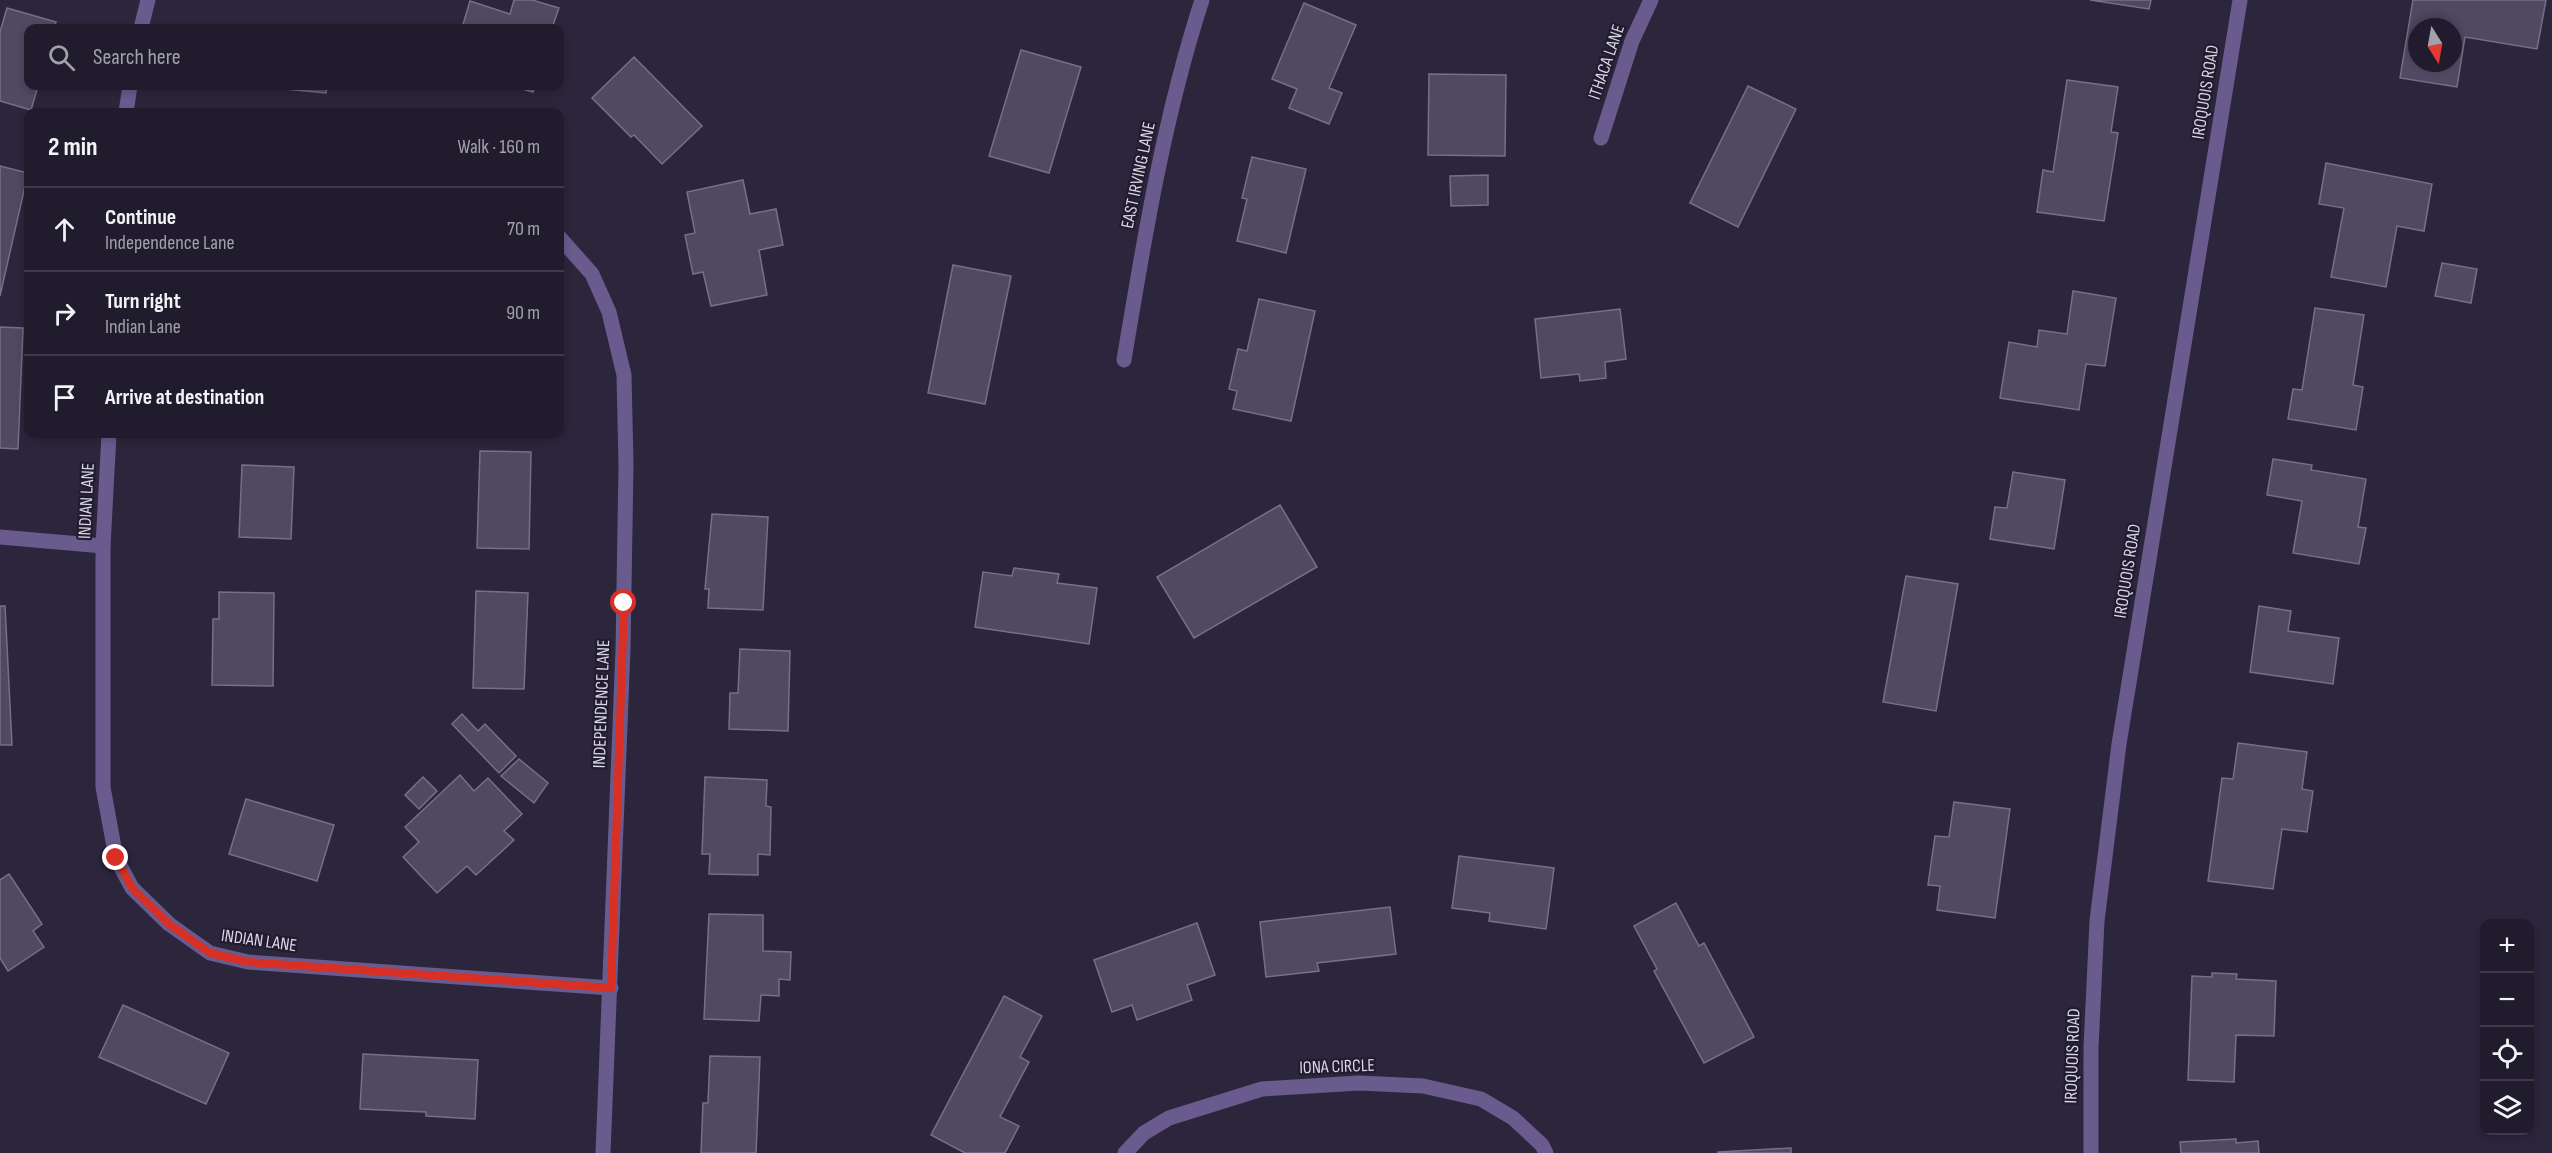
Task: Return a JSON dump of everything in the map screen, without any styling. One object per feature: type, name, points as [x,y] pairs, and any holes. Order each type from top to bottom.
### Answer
[{"type":"street","points":[[142,24],[148,0]]},
{"type":"street","name":"EAST IRVING LANE","points":[[1124,360],[1155,183],[1183,59],[1202,0]]},
{"type":"street","name":"ITHACA LANE","points":[[1601,138],[1632,41],[1651,0]]},
{"type":"street","name":"IROQUOIS ROAD","points":[[2091,1153],[2091,1048],[2097,921],[2119,744],[2240,0]]},
{"type":"street","points":[[127,108],[129,90]]},
{"type":"street","name":"INDEPENDENCE LANE","points":[[564,242],[592,274],[609,312],[624,375],[624,597],[603,1153]]},
{"type":"street","name":"INDIAN LANE","points":[[109,438],[103,546],[103,787],[116,858],[132,888],[169,924],[210,953],[248,962],[611,988]]},
{"type":"street","points":[[0,537],[103,546]]},
{"type":"street","name":"IONA CIRCLE","points":[[1125,1153],[1144,1133],[1169,1118],[1262,1089],[1359,1083],[1423,1086],[1481,1099],[1513,1118],[1542,1144],[1546,1153]]},
{"type":"building","points":[[514,0],[532,0],[559,8],[553,24],[463,24],[470,1],[510,14]]},
{"type":"building","points":[[2090,0],[2151,0],[2149,9]]},
{"type":"building","points":[[2413,0],[2546,0],[2537,49],[2465,37],[2462,56],[2462,18],[2410,18]]},
{"type":"building","points":[[1304,3],[1356,25],[1329,88],[1342,93],[1329,124],[1289,108],[1297,89],[1272,79]]},
{"type":"building","points":[[7,8],[56,22],[55,24],[24,24],[24,90],[37,90],[32,108],[0,101],[0,32]]},
{"type":"building","points":[[2408,30],[2408,72],[2459,72],[2457,87],[2400,78]]},
{"type":"building","points":[[1021,50],[1081,67],[1049,173],[989,156]]},
{"type":"building","points":[[634,57],[702,126],[662,164],[634,135],[631,137],[592,98]]},
{"type":"building","points":[[1429,74],[1506,75],[1505,156],[1428,155]]},
{"type":"building","points":[[2067,80],[2118,87],[2111,132],[2118,133],[2104,221],[2037,212],[2043,170],[2053,172]]},
{"type":"building","points":[[1748,86],[1796,109],[1738,227],[1690,203]]},
{"type":"building","points":[[296,90],[326,90],[326,93]]},
{"type":"building","points":[[1252,157],[1306,169],[1286,253],[1237,241],[1247,199],[1242,198]]},
{"type":"building","points":[[2326,163],[2432,184],[2424,231],[2397,226],[2386,287],[2331,277],[2344,208],[2319,204]]},
{"type":"building","points":[[0,166],[24,172],[24,191],[0,296]]},
{"type":"building","points":[[1488,175],[1488,205],[1451,206],[1450,176]]},
{"type":"building","points":[[743,180],[750,214],[776,209],[783,245],[759,250],[767,295],[711,306],[703,272],[693,274],[685,235],[695,233],[687,192]]},
{"type":"building","points":[[2442,263],[2477,269],[2471,303],[2435,296]]},
{"type":"building","points":[[953,265],[1011,276],[985,404],[928,393]]},
{"type":"building","points":[[2073,291],[2116,298],[2105,366],[2086,364],[2079,410],[2000,398],[2009,342],[2037,347],[2039,330],[2067,334]]},
{"type":"building","points":[[1259,299],[1315,311],[1291,421],[1233,409],[1237,391],[1229,389],[1238,349],[1247,351]]},
{"type":"building","points":[[2315,308],[2364,315],[2353,385],[2363,387],[2356,430],[2288,419],[2293,389],[2302,390]]},
{"type":"building","points":[[1620,309],[1626,359],[1605,362],[1606,378],[1580,381],[1579,374],[1541,378],[1535,319]]},
{"type":"building","points":[[0,327],[23,328],[18,449],[0,448]]},
{"type":"building","points":[[480,451],[531,452],[529,549],[477,548]]},
{"type":"building","points":[[2273,459],[2312,465],[2311,470],[2366,479],[2358,527],[2366,528],[2359,564],[2293,553],[2302,501],[2267,495]]},
{"type":"building","points":[[242,465],[294,467],[291,539],[239,537]]},
{"type":"building","points":[[2013,472],[2065,480],[2054,549],[1990,539],[1995,507],[2007,508]]},
{"type":"building","points":[[1280,505],[1317,567],[1194,638],[1157,577]]},
{"type":"building","points":[[712,514],[768,517],[763,610],[708,608],[709,589],[705,589]]},
{"type":"building","points":[[1014,568],[1059,574],[1057,583],[1097,588],[1089,644],[975,627],[983,572],[1012,576]]},
{"type":"building","points":[[1906,576],[1958,584],[1936,711],[1883,702]]},
{"type":"building","points":[[476,591],[528,593],[524,689],[473,688]]},
{"type":"building","points":[[219,592],[274,593],[273,686],[212,685],[213,619],[219,619]]},
{"type":"building","points":[[0,606],[5,606],[12,745],[0,745]]},
{"type":"building","points":[[2259,606],[2291,611],[2288,631],[2339,638],[2333,684],[2250,672]]},
{"type":"building","points":[[740,649],[790,651],[788,731],[729,729],[730,693],[738,693]]},
{"type":"building","points":[[462,714],[478,731],[485,724],[516,756],[499,773],[452,724]]},
{"type":"building","points":[[2238,743],[2307,752],[2302,789],[2313,791],[2307,832],[2282,829],[2273,889],[2208,881],[2222,778],[2233,779]]},
{"type":"building","points":[[519,759],[548,783],[534,803],[501,776]]},
{"type":"building","points":[[460,775],[474,791],[488,778],[522,814],[504,831],[514,840],[476,875],[467,866],[437,893],[403,857],[419,842],[405,827]]},
{"type":"building","points":[[423,777],[437,791],[419,809],[405,795]]},
{"type":"building","points":[[705,777],[767,780],[766,806],[771,807],[770,855],[758,854],[758,875],[709,874],[710,854],[702,854]]},
{"type":"building","points":[[246,799],[334,825],[317,881],[229,854]]},
{"type":"building","points":[[1954,802],[2010,809],[1995,918],[1937,910],[1940,886],[1928,885],[1935,836],[1949,837]]},
{"type":"building","points":[[1459,856],[1554,868],[1546,929],[1489,921],[1490,913],[1452,908]]},
{"type":"building","points":[[9,874],[42,924],[33,931],[44,947],[8,971],[0,958],[0,880]]},
{"type":"building","points":[[1676,903],[1699,946],[1704,943],[1754,1037],[1704,1063],[1654,971],[1657,969],[1634,926]]},
{"type":"building","points":[[1390,907],[1396,954],[1317,963],[1319,971],[1266,977],[1260,922]]},
{"type":"building","points":[[709,914],[763,915],[763,951],[791,952],[790,980],[779,979],[779,996],[761,995],[759,1021],[704,1019]]},
{"type":"building","points":[[1197,923],[1215,975],[1187,985],[1192,1000],[1137,1020],[1132,1005],[1112,1012],[1094,960]]},
{"type":"building","points":[[2212,973],[2237,974],[2236,979],[2276,981],[2274,1036],[2236,1035],[2234,1082],[2188,1080],[2192,976],[2212,977]]},
{"type":"building","points":[[1004,996],[1042,1016],[1020,1057],[1029,1062],[1000,1117],[1019,1126],[1005,1153],[965,1153],[931,1135]]},
{"type":"building","points":[[123,1005],[229,1053],[206,1104],[99,1057]]},
{"type":"building","points":[[363,1054],[478,1060],[475,1119],[426,1116],[426,1112],[360,1109]]},
{"type":"building","points":[[710,1056],[760,1057],[756,1153],[701,1153],[703,1103],[708,1103]]},
{"type":"building","points":[[2236,1139],[2236,1143],[2258,1141],[2259,1153],[2181,1153],[2180,1142]]},
{"type":"building","points":[[1791,1148],[1791,1153],[1718,1153],[1718,1152]]},
{"type":"route","points":[[116,858],[132,888],[169,924],[210,953],[248,962],[611,988],[624,603]]}]
